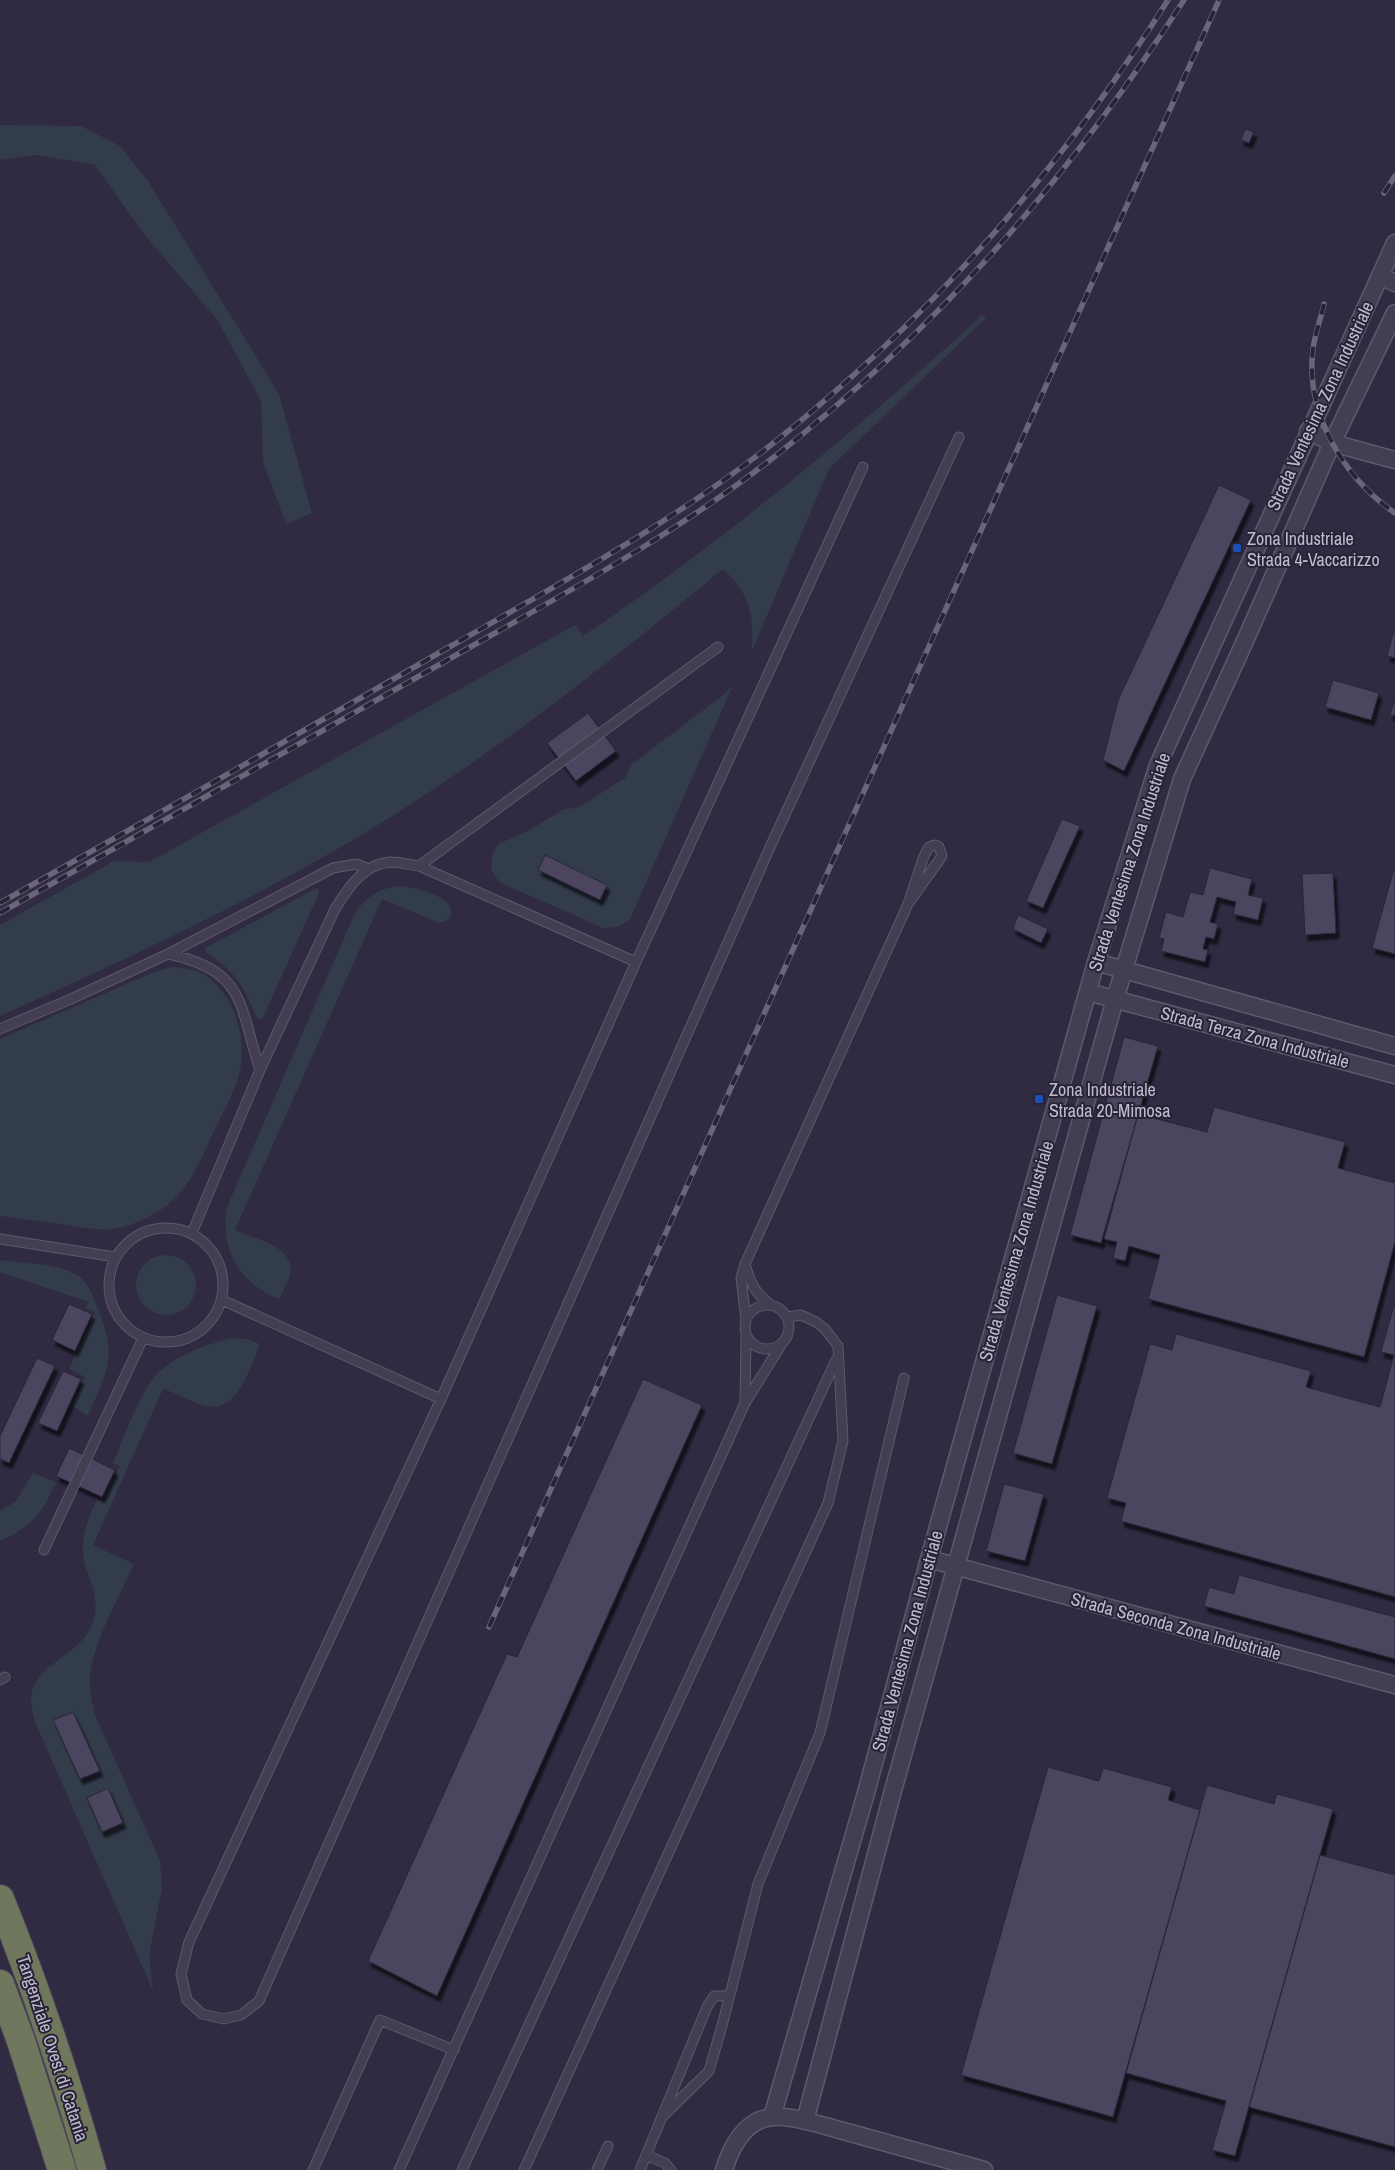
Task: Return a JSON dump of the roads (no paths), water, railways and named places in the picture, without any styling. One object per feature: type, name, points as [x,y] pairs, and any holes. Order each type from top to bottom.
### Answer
[{"type":"highway","name":"Tangenziale Ovest di Catania","points":[[0,1899],[30,1973],[70,2088],[92,2170]]},
{"type":"highway","name":"Tangenziale Ovest di Catania","points":[[0,1984],[27,2059],[62,2170]]},
{"type":"highway","points":[[70,2088],[101,2157],[104,2170]]},
{"type":"street","name":"Strada Ventesima Zona Industriale","points":[[772,2117],[866,1793],[929,1558],[1096,962],[1158,766],[1308,431],[1355,332],[1387,280],[1395,243]]},
{"type":"street","name":"Strada Ventesima Zona Industriale","points":[[805,2121],[892,1797],[1123,970],[1182,779],[1332,443],[1395,313]]},
{"type":"street","points":[[1355,332],[1381,344]]},
{"type":"street","points":[[1308,431],[1332,443],[1395,460]]},
{"type":"street","points":[[1218,631],[1245,641]]},
{"type":"street","name":"Strada Terza Zona Industriale","points":[[1096,962],[1395,1046]]},
{"type":"street","name":"Strada Terza Zona Industriale","points":[[1088,992],[1395,1076]]},
{"type":"street","points":[[1197,1021],[1205,993]]},
{"type":"street","points":[[1358,1065],[1366,1038]]},
{"type":"street","points":[[1052,1121],[1079,1128]]},
{"type":"street","points":[[1017,1246],[1044,1253]]},
{"type":"street","name":"Strada Seconda Zona Industriale","points":[[929,1558],[1395,1686]]},
{"type":"street","points":[[724,2170],[730,2151],[744,2131],[772,2117],[805,2121],[984,2170]]},
{"type":"lane","points":[[863,467],[636,962],[442,1399],[189,1942],[182,1974],[186,2000],[202,2014],[224,2019],[241,2015],[259,2000],[763,863],[959,437]]},
{"type":"lane","points":[[419,866],[718,647]]},
{"type":"lane","points":[[745,1403],[746,1320],[740,1278],[908,904],[928,847],[934,845],[939,847],[942,856],[908,904]]},
{"type":"lane","points":[[192,1234],[260,1070],[335,909],[350,884],[369,869],[390,862],[419,866],[636,962]]},
{"type":"lane","points":[[0,1029],[71,999],[168,954],[333,868],[356,864],[369,869]]},
{"type":"lane","points":[[168,954],[193,959],[210,967],[227,981],[237,995],[247,1018],[260,1070]]},
{"type":"lane","points":[[171,1228],[192,1234],[208,1245],[219,1261],[224,1280],[222,1300],[214,1318],[200,1332],[182,1341],[162,1343],[143,1338],[123,1324],[111,1304],[108,1280],[116,1257],[130,1240],[149,1230],[171,1228]]},
{"type":"lane","points":[[0,1239],[116,1257]]},
{"type":"lane","points":[[399,2170],[745,1403],[790,1332],[788,1317],[777,1306],[770,1304],[759,1296],[751,1285],[745,1264]]},
{"type":"lane","points":[[222,1300],[442,1399]]},
{"type":"lane","points":[[746,1320],[755,1308],[770,1304]]},
{"type":"lane","points":[[524,2170],[828,1504],[843,1441],[838,1346],[825,1329],[816,1322],[801,1315],[788,1317]]},
{"type":"lane","points":[[746,1336],[758,1347],[766,1349],[781,1345]]},
{"type":"lane","points":[[44,1550],[143,1338]]},
{"type":"lane","points":[[462,2170],[838,1357]]},
{"type":"lane","points":[[662,2117],[708,2071],[758,1884],[820,1734],[904,1378]]},
{"type":"lane","points":[[640,2170],[707,2008],[714,1996],[729,1996]]},
{"type":"lane","points":[[313,2170],[380,2020],[454,2050]]},
{"type":"lane","points":[[598,2170],[608,2146]]},
{"type":"lane","points":[[646,2155],[665,2163],[671,2170]]},
{"type":"railway","points":[[0,903],[620,548],[702,495],[781,437],[892,340],[993,235],[1085,122],[1168,0]]},
{"type":"railway","points":[[0,913],[613,566],[695,514],[774,457],[835,407],[893,355],[947,302],[998,246],[1048,188],[1095,128],[1140,66],[1184,0]]},
{"type":"railway","points":[[489,1627],[1219,0]]},
{"type":"railway","points":[[1384,193],[1395,176]]},
{"type":"railway","points":[[1324,304],[1314,343],[1312,373],[1315,397],[1322,420],[1344,462],[1359,481],[1395,513]]},
{"type":"place","name":"Zona Industriale Strada 4-Vaccarizzo","points":[[1237,548]]},
{"type":"place","name":"Zona Industriale Strada 20-Mimosa","points":[[1039,1099]]}]
